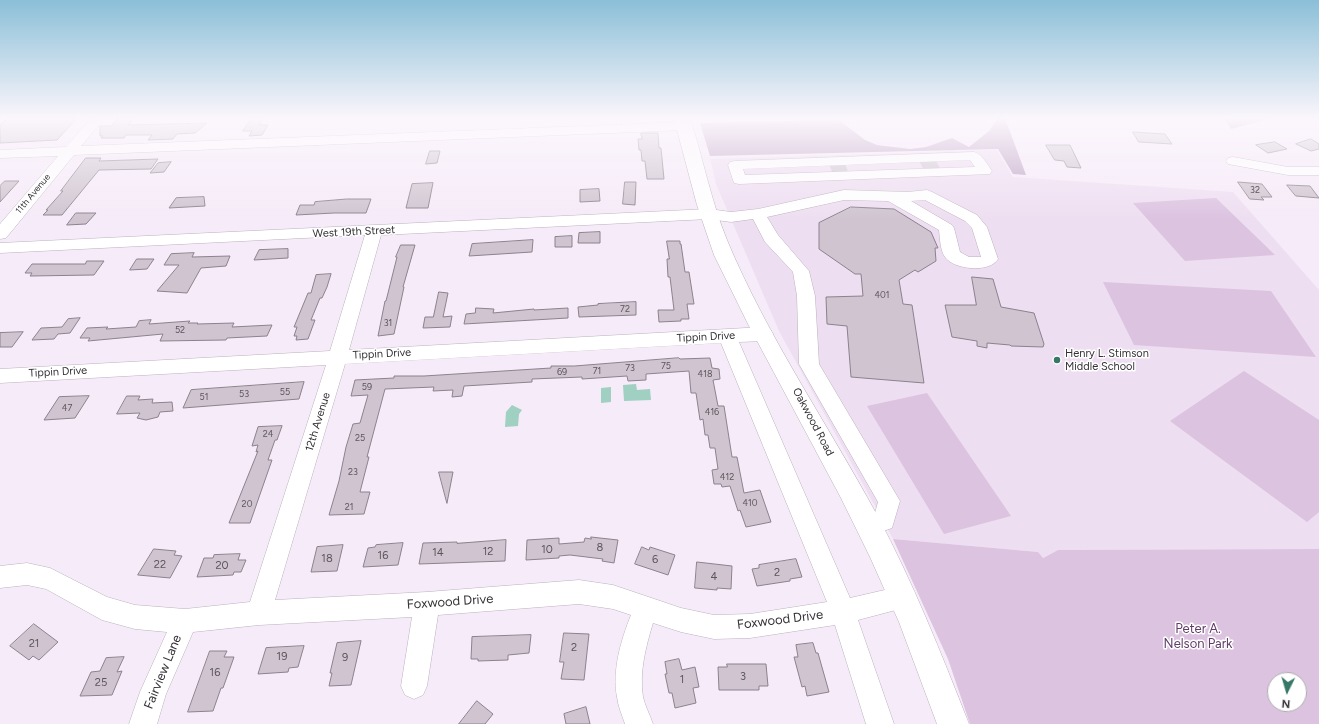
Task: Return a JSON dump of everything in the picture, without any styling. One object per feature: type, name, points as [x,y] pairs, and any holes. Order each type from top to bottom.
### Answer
[{"type":"main road","name":"Oakwood Road","points":[[691,152],[709,214],[724,254],[764,334],[868,524],[932,668],[953,724]]},
{"type":"street","points":[[0,154],[52,152]]},
{"type":"street","name":"11th Avenue","points":[[0,234],[69,152]]},
{"type":"street","points":[[974,156],[985,171],[934,173],[739,180],[735,164],[974,156]]},
{"type":"street","points":[[1233,161],[1288,171],[1319,171]]},
{"type":"street","points":[[892,197],[938,222],[946,228],[952,255],[960,261],[983,263],[990,259],[979,227],[971,218],[927,195],[939,185],[934,173]]},
{"type":"street","points":[[842,177],[848,195]]},
{"type":"street","name":"West 19th Street","points":[[0,248],[709,214],[731,218],[758,214],[848,195],[908,198],[927,195]]},
{"type":"street","points":[[758,214],[771,238],[801,271],[806,296],[809,364],[889,501],[884,521],[868,524]]},
{"type":"street","name":"12th Avenue","points":[[259,613],[338,357],[374,231]]},
{"type":"street","name":"Tippin Drive","points":[[0,376],[764,334]]},
{"type":"street","points":[[727,336],[843,612],[880,724]]},
{"type":"street","points":[[788,377],[813,371]]},
{"type":"street","name":"Foxwood Drive","points":[[0,577],[27,574],[50,579],[102,608],[135,617],[185,621],[259,613],[427,604],[579,592],[613,597],[681,620],[714,627],[750,626],[843,612],[902,598]]},
{"type":"street","points":[[414,686],[427,604]]},
{"type":"street","points":[[639,724],[630,697],[630,664],[638,630],[646,609]]},
{"type":"street","name":"Fairview Lane","points":[[143,724],[153,692],[185,621]]},
{"type":"shaded area","points":[[709,152],[883,152],[710,156]]},
{"type":"shaded area","name":"Henry L. Stimson Middle School","points":[[940,152],[998,152],[1013,177],[1233,192],[1319,290],[1319,549],[1058,550],[1042,558],[1038,552],[893,539],[779,331],[716,184],[710,159]]},
{"type":"shaded area","points":[[1000,152],[1017,152],[1026,175],[1013,174]]},
{"type":"shaded area","points":[[636,384],[637,390],[650,389],[651,400],[624,401],[623,385]]},
{"type":"shaded area","points":[[611,387],[611,402],[601,403],[601,388]]},
{"type":"shaded area","points":[[512,405],[522,410],[519,414],[518,426],[505,427],[506,412]]},
{"type":"green space","points":[[1216,198],[1275,255],[1185,261],[1133,203]]},
{"type":"green space","points":[[1103,282],[1271,291],[1316,357],[1134,345]]},
{"type":"green space","points":[[1244,371],[1319,420],[1319,512],[1307,522],[1170,421]]},
{"type":"green space","points":[[927,393],[1011,516],[944,534],[867,406]]},
{"type":"green space","name":"Peter A. Nelson Park","points":[[893,539],[1038,552],[1043,558],[1058,550],[1319,549],[1319,724],[970,724],[948,659]]},
{"type":"building","points":[[430,152],[440,152],[437,163],[426,164]]},
{"type":"building","points":[[641,152],[661,152],[664,179],[647,179],[645,161],[642,161]]},
{"type":"building","points":[[1050,152],[1073,152],[1081,168],[1067,167],[1064,161],[1055,160]]},
{"type":"building","points":[[86,158],[101,158],[99,161],[158,159],[151,169],[99,170],[62,215],[43,215],[63,191],[61,191]]},
{"type":"building","points":[[171,162],[164,172],[150,173],[158,163]]},
{"type":"building","points":[[5,181],[19,181],[0,202],[0,186]]},
{"type":"building","points":[[625,182],[636,182],[635,205],[623,204]]},
{"type":"building","points":[[1238,182],[1262,184],[1272,197],[1261,197],[1264,200],[1250,199]]},
{"type":"building","points":[[433,183],[428,208],[406,208],[412,184]]},
{"type":"building","points":[[1287,185],[1310,186],[1319,198],[1296,196]]},
{"type":"building","points":[[599,189],[600,201],[580,202],[580,190]]},
{"type":"building","points":[[204,197],[205,206],[169,208],[176,198]]},
{"type":"building","points":[[347,199],[371,199],[366,213],[296,215],[300,205],[314,205],[315,202]]},
{"type":"building","points":[[851,207],[894,209],[931,232],[938,248],[935,248],[936,261],[918,272],[915,270],[899,280],[903,304],[912,305],[924,383],[851,377],[847,326],[827,324],[826,297],[863,296],[861,274],[855,274],[819,249],[819,223]]},
{"type":"building","points":[[76,213],[96,213],[86,224],[67,225]]},
{"type":"building","points":[[600,232],[600,243],[578,243],[579,233]]},
{"type":"building","points":[[572,236],[572,247],[555,247],[555,237]]},
{"type":"building","points":[[533,240],[532,252],[469,256],[472,244]]},
{"type":"building","points":[[667,241],[680,241],[685,272],[689,272],[694,304],[687,304],[689,319],[659,322],[658,310],[674,310],[670,277],[668,277],[667,259],[669,259]]},
{"type":"building","points":[[401,245],[415,245],[403,287],[394,334],[378,336],[396,257]]},
{"type":"building","points":[[288,249],[288,258],[254,260],[259,250]]},
{"type":"building","points":[[194,253],[192,257],[230,256],[226,266],[201,268],[187,293],[157,291],[179,265],[164,265],[171,254]]},
{"type":"building","points":[[137,259],[154,259],[147,269],[130,270]]},
{"type":"building","points":[[87,261],[104,261],[94,275],[30,276],[32,273],[25,273],[32,264],[85,264]]},
{"type":"building","points":[[331,274],[327,287],[322,298],[320,298],[311,320],[315,320],[308,339],[296,340],[297,336],[294,336],[297,327],[294,327],[308,293],[311,293],[316,275]]},
{"type":"building","points":[[972,277],[993,279],[1001,307],[1034,313],[1044,344],[1043,347],[1011,346],[987,343],[987,348],[977,346],[977,341],[952,337],[945,305],[976,305]]},
{"type":"building","points":[[439,292],[448,293],[443,317],[452,316],[450,327],[423,328],[425,317],[433,317]]},
{"type":"building","points":[[636,302],[636,315],[579,317],[578,307],[598,304]]},
{"type":"building","points":[[476,308],[494,309],[493,313],[534,309],[568,308],[568,318],[464,324],[466,314],[475,313]]},
{"type":"building","points":[[80,318],[70,333],[58,334],[54,339],[32,340],[41,328],[62,327],[68,319]]},
{"type":"building","points":[[151,320],[149,324],[190,321],[188,323],[234,323],[232,327],[272,325],[267,336],[227,338],[226,340],[160,341],[163,334],[88,341],[90,338],[80,338],[87,328],[108,327],[106,329],[136,327],[139,321]]},
{"type":"building","points":[[23,332],[12,347],[0,347],[0,333]]},
{"type":"building","points":[[679,358],[710,358],[712,368],[719,369],[720,379],[713,380],[718,406],[724,406],[732,457],[737,457],[744,493],[760,490],[771,522],[746,527],[740,510],[738,511],[730,486],[722,487],[721,484],[714,484],[712,470],[718,469],[715,448],[710,448],[708,435],[705,435],[703,419],[700,420],[696,393],[691,393],[689,371],[646,374],[646,380],[628,381],[627,376],[582,379],[582,377],[532,379],[532,382],[464,386],[462,396],[452,397],[453,390],[433,391],[434,387],[385,389],[367,457],[369,457],[360,492],[370,492],[364,514],[329,515],[353,424],[360,423],[368,395],[351,396],[355,380],[394,378],[394,376],[424,376],[551,368],[551,366],[574,366]]},
{"type":"building","points":[[304,382],[299,399],[183,408],[191,390]]},
{"type":"building","points":[[89,396],[75,418],[44,420],[59,397]]},
{"type":"building","points":[[127,396],[140,396],[138,400],[153,399],[152,403],[172,402],[173,411],[160,412],[158,417],[146,420],[137,418],[140,413],[117,414]]},
{"type":"building","points":[[282,426],[268,460],[272,460],[250,523],[229,523],[258,451],[256,452],[258,445],[252,446],[258,427]]},
{"type":"building","points":[[439,472],[453,472],[447,503]]},
{"type":"building","points":[[591,537],[618,540],[614,563],[602,561],[603,559],[570,555],[559,556],[559,558],[526,560],[527,540],[559,538],[559,544],[584,542],[585,538],[591,539]]},
{"type":"building","points":[[506,540],[505,561],[419,564],[423,543],[457,543]]},
{"type":"building","points":[[403,543],[398,565],[363,567],[368,548],[375,547],[376,545]]},
{"type":"building","points":[[343,545],[337,571],[311,572],[317,547]]},
{"type":"building","points":[[642,547],[649,550],[650,547],[675,555],[668,575],[635,564]]},
{"type":"building","points":[[154,549],[176,551],[174,555],[182,556],[170,578],[138,575]]},
{"type":"building","points":[[240,554],[238,560],[246,560],[241,572],[234,572],[233,575],[197,577],[204,558],[213,558],[214,555]]},
{"type":"building","points":[[796,559],[802,577],[790,579],[790,581],[757,586],[752,569],[759,568],[759,565]]},
{"type":"building","points":[[697,562],[732,566],[731,589],[717,588],[717,590],[695,588]]},
{"type":"building","points":[[34,624],[58,642],[39,660],[33,656],[29,660],[10,646]]},
{"type":"building","points":[[564,633],[589,634],[584,680],[561,679],[564,662],[560,662]]},
{"type":"building","points":[[531,635],[529,653],[508,655],[508,660],[478,661],[478,659],[471,659],[472,637]]},
{"type":"building","points":[[361,641],[351,685],[329,686],[332,673],[330,673],[337,643]]},
{"type":"building","points":[[813,643],[816,653],[818,653],[829,692],[807,696],[805,686],[802,687],[794,657],[798,657],[796,645]]},
{"type":"building","points":[[304,646],[298,667],[289,668],[288,672],[258,674],[266,648]]},
{"type":"building","points":[[210,651],[227,651],[224,657],[234,657],[223,688],[221,688],[213,711],[188,712]]},
{"type":"building","points":[[124,657],[117,672],[122,671],[112,695],[80,696],[91,672],[100,671],[106,658]]},
{"type":"building","points":[[679,659],[682,670],[695,667],[699,687],[693,688],[696,703],[675,708],[672,693],[669,693],[665,674],[667,674],[665,662]]},
{"type":"building","points":[[727,664],[766,664],[768,686],[759,686],[759,690],[719,690],[718,667],[727,667]]},
{"type":"building","points":[[477,701],[493,714],[485,724],[459,724]]},
{"type":"building","points":[[586,707],[590,724],[566,724],[564,714]]},
{"type":"tunnel","points":[[926,158],[934,173]]},
{"type":"tunnel","points":[[836,161],[842,177]]},
{"type":"place","name":"Henry L. Stimson Middle School","points":[[1057,360]]}]
